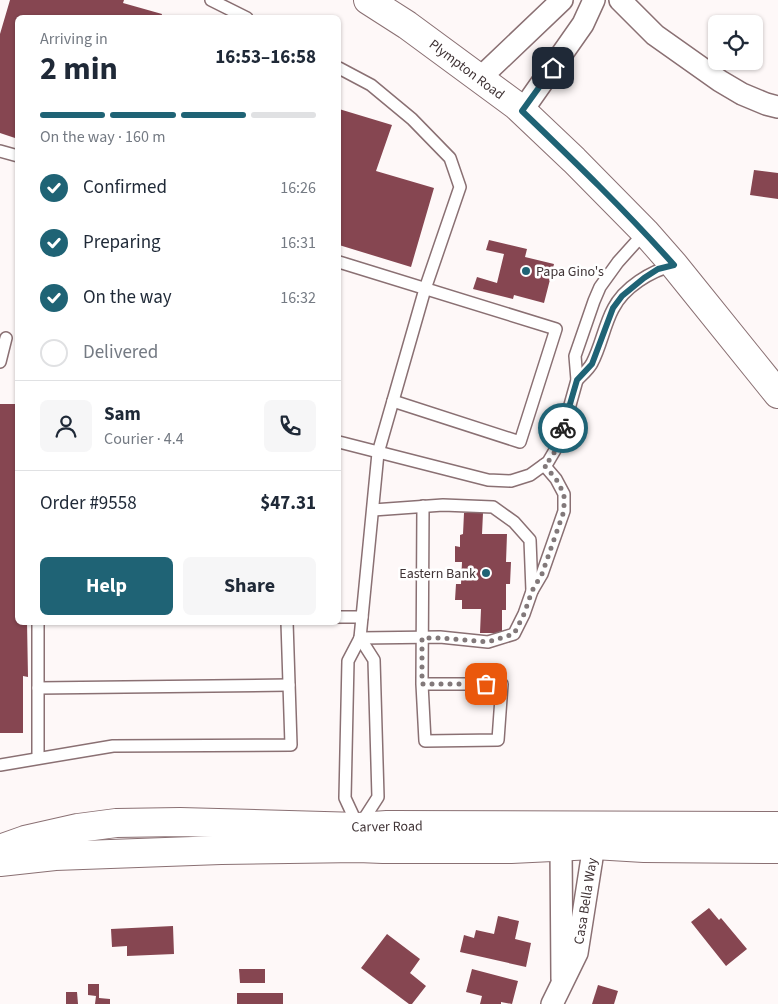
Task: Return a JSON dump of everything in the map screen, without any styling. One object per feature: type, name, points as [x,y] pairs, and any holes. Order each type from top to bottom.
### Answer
[{"type":"main road","name":"Plympton Road","points":[[368,0],[407,25],[522,111],[574,160],[645,232],[674,265],[778,394]]},
{"type":"main road","name":"Carver Road","points":[[0,848],[25,840],[78,828],[116,823],[173,822],[358,837],[382,850],[594,845],[644,848],[778,849]]},
{"type":"main road","name":"Carver Road","points":[[0,862],[55,856],[358,837],[387,825],[778,826]]},
{"type":"street","points":[[479,79],[562,0]]},
{"type":"street","points":[[522,111],[583,24],[594,0]]},
{"type":"street","points":[[620,0],[655,35],[720,81],[742,94],[778,107]]},
{"type":"street","name":"Casa Bella Way","points":[[552,1004],[577,953],[594,845]]},
{"type":"street","name":"Casa Bella Way","points":[[561,847],[562,984]]},
{"type":"lane","points":[[211,0],[241,15]]},
{"type":"lane","points":[[341,69],[371,86],[412,119],[450,158],[460,187],[425,289],[378,453],[360,638],[348,662],[345,798],[358,837]]},
{"type":"lane","points":[[0,151],[15,155]]},
{"type":"lane","points":[[341,443],[488,480],[511,480],[530,475],[548,462],[558,445],[577,380],[575,356],[600,287],[645,232]]},
{"type":"lane","points":[[341,263],[556,329],[520,442],[393,401]]},
{"type":"lane","points":[[577,380],[592,364],[613,308],[622,296],[658,269],[674,265]]},
{"type":"lane","points":[[0,362],[8,339]]},
{"type":"lane","points":[[360,638],[440,638],[488,642],[514,634],[524,614],[532,591],[542,574],[564,511],[564,494],[556,479],[544,465]]},
{"type":"lane","points":[[372,510],[443,505],[493,507],[514,522],[530,540],[532,591]]},
{"type":"lane","points":[[422,506],[422,684],[425,741],[498,740],[502,684],[422,684]]},
{"type":"lane","points":[[341,617],[362,617]]},
{"type":"lane","points":[[38,625],[38,758]]},
{"type":"lane","points":[[0,765],[113,746],[291,745],[287,625]]},
{"type":"lane","points":[[358,837],[378,797],[374,660],[360,638]]},
{"type":"lane","points":[[38,688],[289,685]]},
{"type":"building","points":[[10,0],[124,0],[123,3],[162,14],[15,15],[15,138],[0,133],[0,34]]},
{"type":"building","points":[[341,110],[392,125],[376,171],[434,188],[411,267],[341,246]]},
{"type":"building","points":[[754,170],[778,173],[778,199],[750,195]]},
{"type":"building","name":"Papa Gino's","points":[[489,240],[527,249],[525,257],[554,264],[544,303],[514,295],[513,299],[473,289],[477,277],[497,283],[504,254],[486,250]]},
{"type":"building","points":[[0,404],[15,404],[15,625],[27,625],[28,677],[23,676],[23,733],[0,733]]},
{"type":"building","name":"Eastern Bank","points":[[464,513],[483,513],[482,534],[507,534],[506,562],[511,562],[510,584],[506,584],[506,610],[502,610],[502,633],[480,633],[481,609],[462,609],[462,600],[455,600],[456,584],[461,584],[462,562],[455,562],[455,546],[460,547]]},
{"type":"building","points":[[709,908],[719,920],[721,918],[747,949],[726,966],[691,922]]},
{"type":"building","points":[[498,916],[519,921],[515,939],[531,943],[526,967],[460,952],[464,935],[474,938],[476,930],[494,934]]},
{"type":"building","points":[[173,926],[174,954],[127,956],[127,946],[112,947],[111,929]]},
{"type":"building","points":[[387,934],[420,959],[410,973],[426,986],[412,1004],[409,1004],[361,968]]},
{"type":"building","points":[[239,969],[265,969],[265,983],[240,983]]},
{"type":"building","points":[[472,969],[518,981],[512,1004],[501,1002],[501,1004],[480,1004],[482,996],[466,992]]},
{"type":"building","points":[[88,984],[99,984],[99,998],[110,999],[110,1004],[95,1004],[96,996],[88,995]]},
{"type":"building","points":[[598,985],[618,991],[614,1004],[592,1004]]},
{"type":"building","points":[[66,992],[77,992],[78,1004],[66,1004]]},
{"type":"building","points":[[237,993],[283,993],[283,1004],[237,1004]]},
{"type":"way so far","points":[[486,684],[422,684],[422,638],[488,642],[514,634],[524,614],[532,591],[542,574],[564,511],[564,494],[556,479],[544,465],[548,462],[558,445],[563,428]]},
{"type":"place","name":"Papa Gino's","points":[[526,271]]},
{"type":"place","name":"Eastern Bank","points":[[486,573]]},
{"type":"route","points":[[553,68],[522,111],[574,160],[645,232],[674,265],[658,269],[644,278],[622,296],[613,308],[592,364],[577,380],[563,428]]}]
